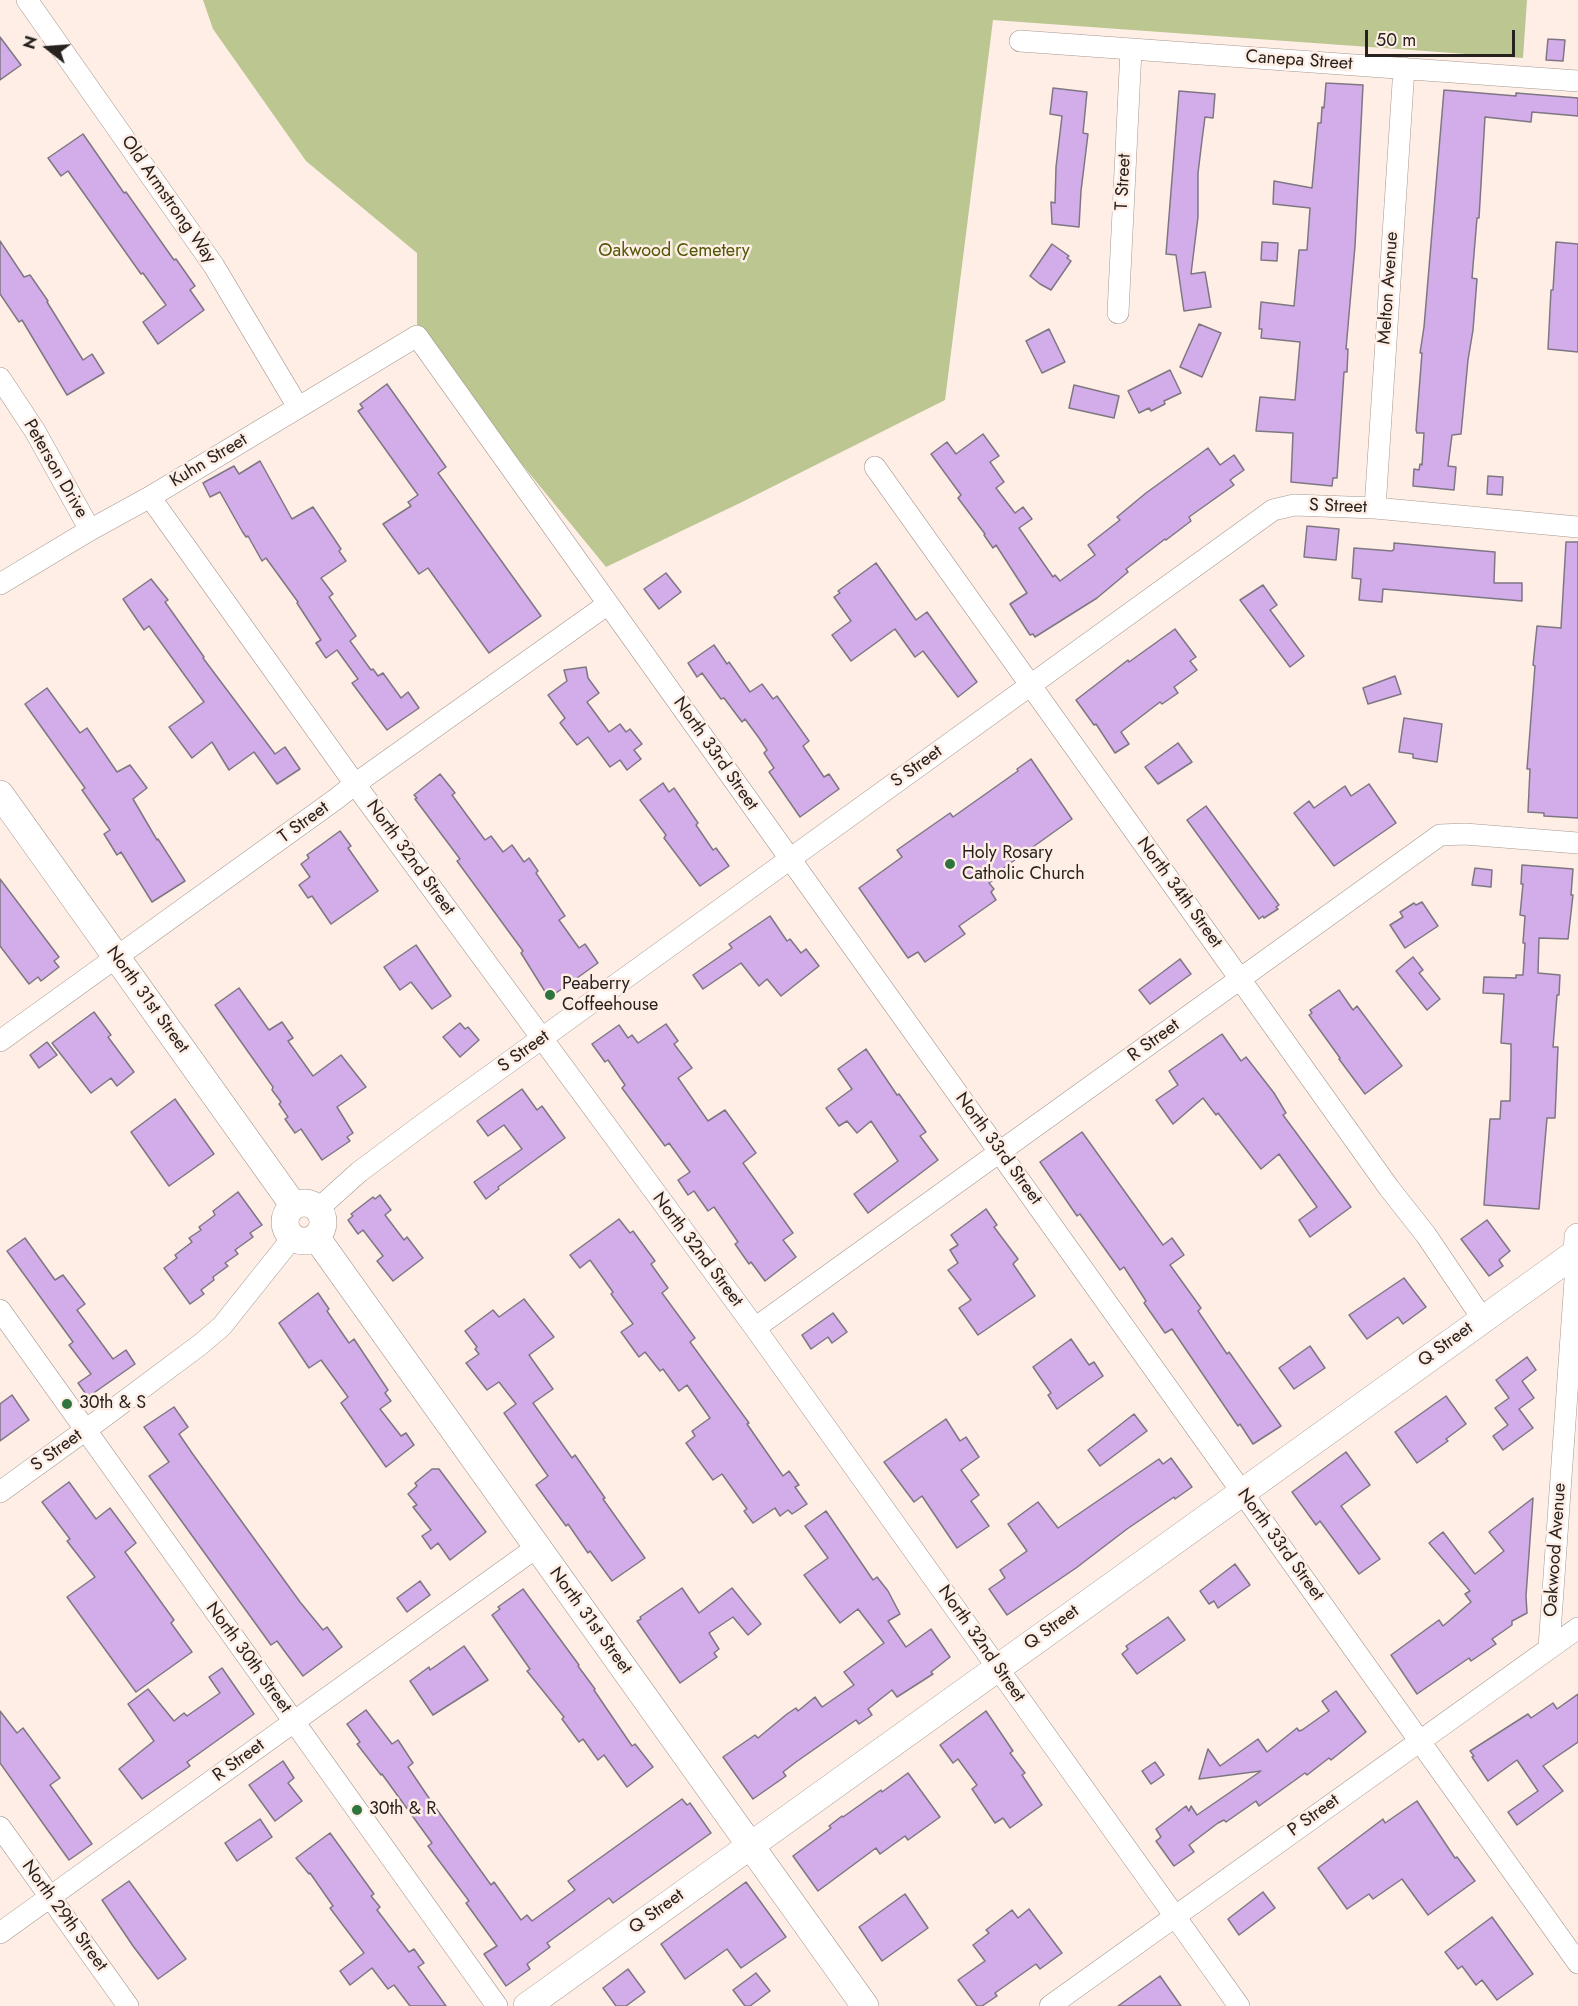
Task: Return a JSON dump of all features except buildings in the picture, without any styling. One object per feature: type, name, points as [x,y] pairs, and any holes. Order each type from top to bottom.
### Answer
[{"type":"street","name":"Old Armstrong Way","points":[[27,0],[207,257],[298,407]]},
{"type":"street","name":"Canepa Street","points":[[1020,41],[1578,81]]},
{"type":"street","name":"T Street","points":[[1118,313],[1131,50]]},
{"type":"street","name":"Melton Avenue","points":[[1375,508],[1404,68]]},
{"type":"street","name":"Kuhn Street","points":[[0,584],[150,497],[417,336]]},
{"type":"street","name":"North 33rd Street","points":[[417,336],[1578,1963]]},
{"type":"street","name":"Peterson Drive","points":[[0,378],[35,431],[90,530]]},
{"type":"street","name":"North 34th Street","points":[[875,467],[1389,1188],[1426,1235],[1482,1318]]},
{"type":"street","name":"North 32nd Street","points":[[150,497],[355,784],[755,1328],[1239,2006]]},
{"type":"street","name":"S Street","points":[[306,1208],[359,1172],[1273,510],[1294,505],[1375,508],[1578,527]]},
{"type":"street","name":"T Street","points":[[0,1041],[608,604]]},
{"type":"street","name":"North 31st Street","points":[[0,794],[117,957],[306,1208]]},
{"type":"street","name":"R Street","points":[[755,1328],[1440,836],[1465,834],[1578,843]]},
{"type":"street","points":[[304,1237],[322,1226],[322,1215],[306,1208]]},
{"type":"street","name":"S Street","points":[[0,1492],[201,1344],[222,1326],[304,1237]]},
{"type":"street","name":"North 31st Street","points":[[304,1237],[537,1547],[865,2006]]},
{"type":"street","name":"Q Street","points":[[527,2006],[1482,1318],[1577,1244]]},
{"type":"street","name":"Oakwood Avenue","points":[[1549,1647],[1577,1244]]},
{"type":"street","name":"North 30th Street","points":[[0,1310],[496,2006]]},
{"type":"street","points":[[1564,1442],[1578,1460]]},
{"type":"street","name":"R Street","points":[[0,1933],[537,1547]]},
{"type":"street","name":"P Street","points":[[1050,2006],[1578,1628]]},
{"type":"street","name":"North 29th Street","points":[[0,1827],[128,2006]]},
{"type":"green space","name":"Oakwood Cemetery","points":[[203,0],[1527,0],[1523,58],[993,20],[945,400],[740,503],[606,567],[417,336],[417,253],[306,161],[213,29]]},
{"type":"place","name":"Holy Rosary Catholic Church","points":[[950,864]]},
{"type":"place","name":"Peaberry Coffeehouse","points":[[550,995]]},
{"type":"place","name":"30th & S","points":[[67,1404]]},
{"type":"place","name":"30th & R","points":[[357,1810]]}]
